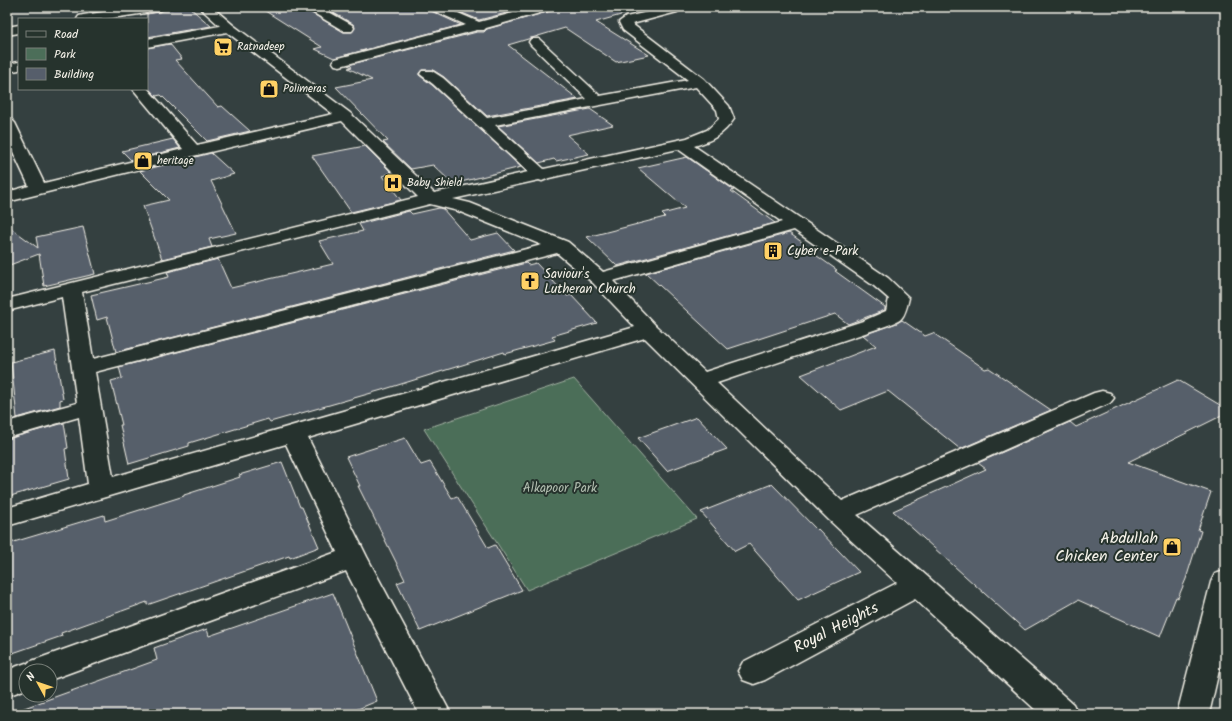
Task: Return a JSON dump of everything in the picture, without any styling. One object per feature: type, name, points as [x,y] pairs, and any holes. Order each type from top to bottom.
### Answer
[{"type":"street","points":[[89,18],[159,7]]},
{"type":"street","points":[[205,7],[229,28],[345,116],[430,199],[464,207],[561,246],[600,279],[649,330],[838,513],[1062,714]]},
{"type":"street","points":[[311,7],[348,28]]},
{"type":"street","points":[[434,7],[480,27]]},
{"type":"street","points":[[340,62],[480,27],[550,7]]},
{"type":"street","points":[[7,305],[430,199],[542,176],[681,144],[698,140],[715,133],[722,127],[727,119],[724,109],[699,82],[627,27],[625,22],[680,7]]},
{"type":"street","points":[[148,43],[229,28]]},
{"type":"street","points":[[7,31],[18,29]]},
{"type":"street","points":[[534,42],[598,102]]},
{"type":"street","points":[[7,68],[18,66]]},
{"type":"street","points":[[428,74],[438,81],[542,176]]},
{"type":"street","points":[[484,123],[699,82]]},
{"type":"street","points":[[141,90],[193,151]]},
{"type":"street","points":[[7,197],[193,151],[345,116]]},
{"type":"street","points":[[7,123],[39,190]]},
{"type":"street","points":[[681,144],[880,282],[899,298],[895,315],[870,325],[702,380]]},
{"type":"street","points":[[600,279],[796,224]]},
{"type":"street","points":[[83,368],[561,246]]},
{"type":"street","points":[[70,289],[102,490]]},
{"type":"street","points":[[7,517],[649,330]]},
{"type":"street","points":[[838,513],[1102,398]]},
{"type":"street","points":[[7,430],[89,407]]},
{"type":"street","points":[[294,434],[352,557],[435,714]]},
{"type":"street","points":[[58,664],[352,557]]},
{"type":"street","points":[[1193,714],[1225,582]]},
{"type":"street","name":"Royal Heights","points":[[754,671],[918,585]]},
{"type":"street","points":[[7,683],[18,679]]},
{"type":"green space","name":"Alkapoor Park","points":[[574,379],[697,519],[527,590],[424,429]]},
{"type":"building","points":[[181,7],[189,7],[211,26],[148,37],[147,14]]},
{"type":"building","points":[[259,7],[304,7],[306,10],[344,32],[352,32],[355,27],[353,24],[323,7],[426,7],[429,10],[461,25],[334,58],[315,49],[322,47]]},
{"type":"building","points":[[448,7],[530,7],[479,20]]},
{"type":"building","points":[[558,7],[627,7],[628,13],[596,22],[649,55],[616,62],[565,28],[508,45],[578,99],[487,116],[444,77],[433,70],[422,70],[419,73],[419,75],[432,85],[521,167],[453,184],[433,165],[411,169],[383,142],[388,141],[336,87],[372,80],[348,68],[352,67],[348,65],[477,32],[484,32],[487,29],[554,10]]},
{"type":"building","points":[[170,44],[182,59],[175,60],[218,107],[222,106],[250,131],[207,141],[161,95],[156,96],[148,88],[148,48]]},
{"type":"building","points":[[590,109],[613,125],[567,135],[589,154],[556,161],[554,159],[539,163],[498,126]]},
{"type":"building","points":[[173,139],[180,148],[131,160],[122,151]]},
{"type":"building","points":[[365,146],[392,173],[382,176],[401,200],[351,212],[312,156]]},
{"type":"building","points":[[211,153],[234,174],[211,181],[236,233],[209,239],[212,247],[162,259],[143,206],[169,200],[140,171]]},
{"type":"building","points":[[687,157],[734,190],[731,191],[775,223],[617,266],[587,237],[665,217],[662,214],[685,208],[638,168]]},
{"type":"building","points":[[439,208],[443,209],[470,240],[498,233],[514,250],[116,352],[107,317],[97,320],[91,295],[169,277],[167,272],[218,259],[231,288],[333,264],[319,241],[363,231],[359,224],[409,211],[412,214]]},
{"type":"building","points":[[7,225],[38,248],[36,237],[83,227],[95,274],[44,286],[39,254],[7,266]]},
{"type":"building","points":[[789,233],[806,245],[803,246],[837,270],[835,271],[885,307],[885,310],[848,324],[835,314],[728,349],[646,273]]},
{"type":"building","points":[[526,263],[528,265],[536,263],[567,296],[571,295],[597,323],[552,336],[555,340],[505,354],[504,352],[382,390],[270,422],[268,419],[189,443],[189,446],[129,464],[120,425],[122,425],[111,381],[122,378],[119,367]]},
{"type":"building","points":[[902,320],[925,336],[933,333],[985,369],[989,368],[1051,410],[960,449],[888,391],[841,410],[801,375],[876,346],[863,335]]},
{"type":"building","points":[[55,351],[63,399],[60,400],[60,406],[17,418],[11,362]]},
{"type":"building","points":[[1178,380],[1225,408],[1225,414],[1128,462],[1211,492],[1198,530],[1201,531],[1186,579],[1178,598],[1176,597],[1160,637],[1078,600],[1025,630],[893,511],[986,469],[978,463],[1070,422],[1076,427]]},
{"type":"building","points":[[697,417],[727,449],[667,471],[638,438]]},
{"type":"building","points":[[64,423],[68,448],[65,449],[69,479],[7,497],[7,439]]},
{"type":"building","points":[[405,438],[421,465],[430,462],[452,498],[457,496],[488,548],[495,545],[522,590],[420,631],[397,583],[405,580],[358,486],[360,486],[346,457]]},
{"type":"building","points":[[282,462],[300,507],[302,507],[319,547],[147,605],[147,602],[61,633],[62,636],[7,655],[7,544],[104,515],[105,521],[240,477],[239,475]]},
{"type":"building","points":[[772,484],[859,572],[798,600],[749,544],[735,551],[701,512]]},
{"type":"building","points":[[333,593],[377,701],[346,714],[16,714],[16,711],[38,703],[58,703],[58,696],[157,660],[154,648],[207,629],[209,636]]},
{"type":"place","name":"Ratnadeep","points":[[223,47]]},
{"type":"place","name":"Polimeras","points":[[269,89]]},
{"type":"place","name":"heritage","points":[[143,161]]},
{"type":"place","name":"Baby Shield","points":[[393,183]]},
{"type":"place","name":"Cyber e-Park","points":[[773,251]]},
{"type":"place","name":"Saviour's Lutheran Church","points":[[530,281]]},
{"type":"place","name":"Abdullah Chicken Center","points":[[1172,547]]}]
